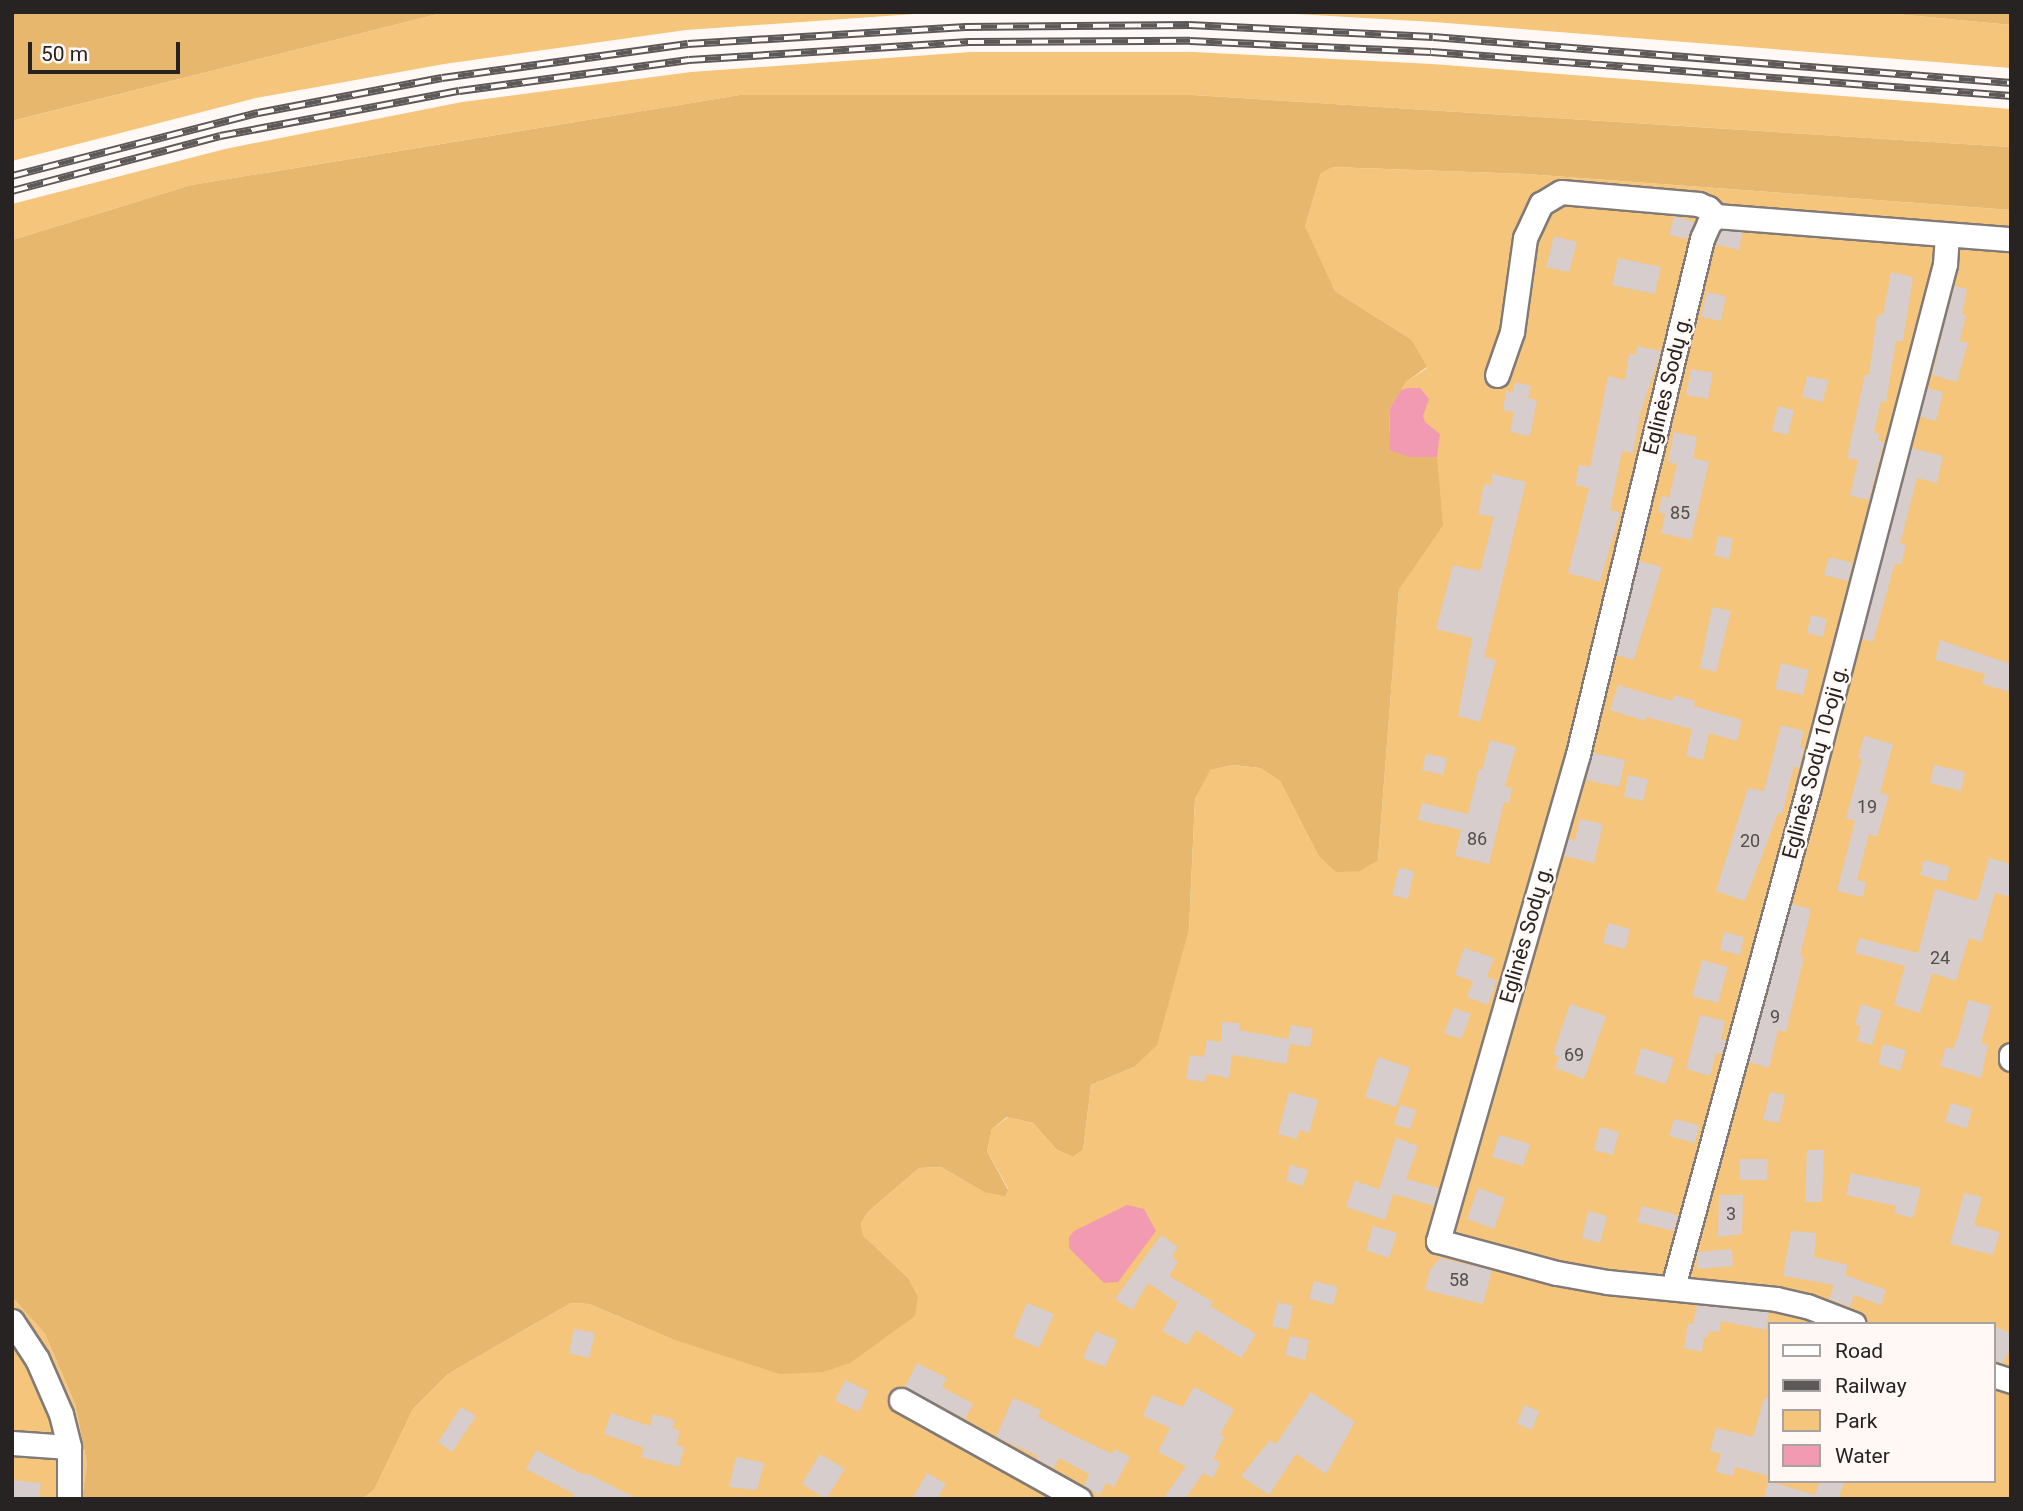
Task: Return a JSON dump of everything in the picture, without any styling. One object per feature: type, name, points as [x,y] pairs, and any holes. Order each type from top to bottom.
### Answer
[{"type":"street","points":[[1497,375],[1512,332],[1525,238],[1534,213],[1550,196],[1561,191],[1698,204],[1708,208],[1716,216],[2011,239]]},
{"type":"street","name":"Eglinės Sodų g.","points":[[1716,216],[1709,222],[1702,239],[1578,754],[1438,1241],[1557,1273],[1607,1282],[1776,1300],[1807,1306],[1849,1322]]},
{"type":"street","name":"Eglinės Sodų 10-oji g.","points":[[1673,1287],[1808,790],[1924,345],[1945,264],[1947,235]]},
{"type":"street","points":[[12,1321],[37,1359],[57,1403],[69,1447],[69,1499]]},
{"type":"street","points":[[901,1400],[1079,1499]]},
{"type":"street","points":[[12,1443],[69,1447]]},
{"type":"green space","points":[[446,12],[943,12],[686,30],[444,64],[256,98],[12,161],[12,121]]},
{"type":"green space","points":[[1263,12],[1875,12],[2011,25],[2011,68],[1434,22]]},
{"type":"green space","points":[[971,52],[1193,52],[1432,64],[2011,109],[2011,147],[1193,95],[740,95],[191,185],[12,240],[12,204],[225,149],[462,102],[691,72]]},
{"type":"green space","points":[[1331,167],[1526,174],[2011,210],[2011,1499],[362,1499],[374,1490],[413,1409],[448,1374],[571,1303],[589,1304],[672,1339],[918,1296],[909,1279],[863,1235],[861,1223],[868,1212],[919,1168],[941,1167],[984,1192],[1008,1189],[987,1151],[992,1129],[1008,1117],[1033,1123],[1057,1150],[1073,1157],[1083,1150],[1091,1085],[1134,1067],[1189,929],[1195,799],[1209,770],[1233,765],[1260,768],[1280,781],[1318,855],[1378,860],[1399,588],[1443,526],[1389,450],[1390,408],[1406,382],[1427,368],[1412,340],[1335,291],[1305,227],[1321,173]]},
{"type":"green space","points":[[12,1297],[45,1334],[75,1404],[87,1463],[82,1499],[12,1499]]},
{"type":"shaded area","points":[[12,12],[446,12],[12,121]]},
{"type":"shaded area","points":[[1875,12],[2011,12],[2011,25]]},
{"type":"shaded area","points":[[740,95],[1193,95],[2011,147],[2011,210],[1526,174],[1332,167],[1321,173],[1305,227],[1335,291],[1412,340],[1427,367],[1406,382],[1390,408],[1389,449],[1410,457],[1437,457],[1443,526],[1399,589],[1378,860],[1360,871],[1336,872],[1318,855],[1280,781],[1260,768],[1233,765],[1210,770],[1195,799],[1189,929],[1157,1045],[1134,1067],[1091,1085],[1083,1150],[1073,1157],[1057,1150],[1033,1123],[1007,1117],[992,1129],[987,1151],[1008,1190],[1005,1196],[984,1192],[941,1167],[919,1168],[868,1212],[861,1223],[863,1235],[909,1279],[918,1296],[915,1316],[850,1363],[823,1372],[780,1374],[672,1339],[589,1304],[571,1303],[448,1374],[413,1409],[374,1490],[362,1499],[82,1499],[87,1463],[75,1404],[45,1334],[12,1297],[12,240],[191,185]]},
{"type":"water","points":[[1420,388],[1429,399],[1423,416],[1425,422],[1440,434],[1437,457],[1410,457],[1389,450],[1390,408],[1401,390]]},
{"type":"water","points":[[1127,1205],[1144,1209],[1156,1231],[1118,1282],[1104,1283],[1069,1248],[1069,1237],[1074,1231]]},
{"type":"building","points":[[1674,216],[1694,222],[1687,239],[1669,235]]},
{"type":"building","points":[[1721,230],[1742,232],[1739,250],[1715,244]]},
{"type":"building","points":[[1554,236],[1577,242],[1569,272],[1546,267]]},
{"type":"building","points":[[1618,258],[1661,267],[1655,294],[1612,285]]},
{"type":"building","points":[[1891,272],[1913,277],[1903,341],[1896,341],[1886,403],[1881,401],[1874,432],[1879,434],[1878,440],[1884,442],[1869,500],[1850,496],[1858,460],[1847,458],[1865,374],[1869,375],[1877,315],[1883,315]]},
{"type":"building","points":[[1954,286],[1967,289],[1962,314],[1966,315],[1960,341],[1968,343],[1957,382],[1932,375]]},
{"type":"building","points":[[1707,292],[1726,296],[1721,321],[1701,317]]},
{"type":"building","points":[[1637,346],[1661,351],[1640,414],[1633,453],[1622,451],[1610,510],[1620,512],[1600,582],[1568,573],[1589,488],[1575,485],[1579,465],[1590,467],[1608,376],[1625,380],[1629,354],[1636,355]]},
{"type":"building","points":[[1691,369],[1713,373],[1708,399],[1686,395]]},
{"type":"building","points":[[1807,376],[1828,380],[1823,402],[1802,397]]},
{"type":"building","points":[[1515,382],[1531,386],[1528,398],[1537,400],[1530,436],[1510,432],[1514,412],[1503,410],[1506,391],[1513,392]]},
{"type":"building","points":[[1927,388],[1943,392],[1936,421],[1920,417]]},
{"type":"building","points":[[1778,406],[1794,410],[1788,435],[1772,431]]},
{"type":"building","points":[[1674,432],[1697,437],[1693,458],[1709,462],[1691,540],[1661,533],[1665,514],[1658,512],[1662,496],[1669,498],[1677,464],[1668,462]]},
{"type":"building","points":[[1911,448],[1943,456],[1937,483],[1917,478],[1900,544],[1906,545],[1901,565],[1895,563],[1873,642],[1862,639]]},
{"type":"building","points":[[1492,474],[1526,482],[1484,657],[1496,660],[1480,722],[1458,716],[1472,638],[1436,629],[1453,565],[1480,571],[1494,517],[1478,514],[1484,484],[1491,485]]},
{"type":"building","points":[[1718,536],[1733,539],[1729,559],[1714,555]]},
{"type":"building","points":[[1829,557],[1853,563],[1848,581],[1824,575]]},
{"type":"building","points":[[1639,561],[1662,567],[1634,660],[1616,655]]},
{"type":"building","points":[[1712,607],[1731,611],[1716,672],[1700,668]]},
{"type":"building","points":[[1811,615],[1827,619],[1823,637],[1807,633]]},
{"type":"building","points":[[1940,640],[2011,664],[2011,692],[1982,684],[1985,674],[1935,660]]},
{"type":"building","points":[[1781,663],[1809,670],[1803,695],[1775,689]]},
{"type":"building","points":[[1618,685],[1672,701],[1674,695],[1695,701],[1694,706],[1742,720],[1737,741],[1709,733],[1703,760],[1686,756],[1692,729],[1646,717],[1645,721],[1610,710]]},
{"type":"building","points":[[1781,725],[1804,731],[1800,747],[1804,748],[1799,768],[1794,766],[1782,814],[1778,813],[1745,901],[1716,891],[1748,788],[1764,791]]},
{"type":"building","points":[[1864,736],[1893,744],[1880,793],[1889,795],[1877,837],[1869,834],[1857,880],[1866,882],[1863,897],[1837,891],[1855,821],[1846,818],[1862,759],[1858,758]]},
{"type":"building","points":[[1490,740],[1516,747],[1505,786],[1512,788],[1509,803],[1504,802],[1489,864],[1455,856],[1461,830],[1418,820],[1422,803],[1468,814],[1479,769],[1482,770]]},
{"type":"building","points":[[1593,753],[1625,760],[1619,787],[1586,780]]},
{"type":"building","points":[[1426,754],[1447,758],[1443,775],[1422,770]]},
{"type":"building","points":[[1934,765],[1965,772],[1961,791],[1930,783]]},
{"type":"building","points":[[1628,775],[1648,779],[1643,801],[1624,797]]},
{"type":"building","points":[[1580,819],[1603,824],[1594,863],[1564,856],[1568,839],[1575,840]]},
{"type":"building","points":[[1989,858],[2011,864],[2011,897],[1995,893],[1981,942],[1969,938],[1956,981],[1932,973],[1920,1013],[1894,1005],[1905,966],[1855,953],[1859,938],[1918,953],[1935,889],[1977,901]]},
{"type":"building","points":[[1924,860],[1950,867],[1946,882],[1920,875]]},
{"type":"building","points":[[1399,868],[1414,871],[1408,899],[1392,895]]},
{"type":"building","points":[[1792,904],[1811,909],[1800,956],[1804,957],[1786,1032],[1778,1030],[1769,1068],[1749,1062]]},
{"type":"building","points":[[1608,923],[1630,929],[1625,949],[1603,943]]},
{"type":"building","points":[[1724,932],[1744,937],[1740,955],[1720,950]]},
{"type":"building","points":[[1464,948],[1494,958],[1487,977],[1497,980],[1488,1005],[1467,997],[1473,981],[1455,975]]},
{"type":"building","points":[[1702,960],[1728,967],[1718,1003],[1692,996]]},
{"type":"building","points":[[1968,1000],[1991,1006],[1981,1043],[1988,1045],[1981,1078],[1940,1066],[1946,1047],[1953,1049]]},
{"type":"building","points":[[1570,1004],[1606,1016],[1584,1079],[1555,1068],[1559,1056],[1553,1054]]},
{"type":"building","points":[[1861,1004],[1882,1011],[1872,1045],[1857,1041],[1861,1026],[1855,1025]]},
{"type":"building","points":[[1454,1008],[1471,1014],[1461,1039],[1444,1033]]},
{"type":"building","points":[[1700,1015],[1725,1021],[1721,1039],[1726,1040],[1722,1054],[1716,1053],[1710,1076],[1686,1069]]},
{"type":"building","points":[[1222,1022],[1240,1023],[1239,1030],[1288,1039],[1291,1025],[1313,1029],[1310,1047],[1290,1044],[1286,1064],[1232,1055],[1229,1078],[1207,1074],[1205,1082],[1186,1079],[1190,1055],[1204,1057],[1207,1040],[1221,1042]]},
{"type":"building","points":[[1883,1044],[1906,1050],[1900,1071],[1878,1064]]},
{"type":"building","points":[[1641,1048],[1674,1058],[1666,1084],[1634,1074]]},
{"type":"building","points":[[1378,1057],[1410,1068],[1396,1107],[1365,1097]]},
{"type":"building","points":[[1289,1092],[1318,1100],[1309,1133],[1299,1130],[1297,1139],[1278,1134]]},
{"type":"building","points":[[1770,1092],[1785,1095],[1779,1123],[1763,1120]]},
{"type":"building","points":[[1951,1103],[1972,1109],[1967,1128],[1945,1122]]},
{"type":"building","points":[[1400,1105],[1416,1110],[1410,1129],[1394,1124]]},
{"type":"building","points":[[1674,1119],[1699,1125],[1695,1143],[1669,1136]]},
{"type":"building","points":[[1600,1127],[1619,1132],[1613,1155],[1594,1150]]},
{"type":"building","points":[[1499,1135],[1530,1144],[1523,1166],[1492,1157]]},
{"type":"building","points":[[1396,1138],[1418,1146],[1406,1179],[1439,1188],[1434,1206],[1393,1194],[1385,1220],[1346,1207],[1355,1181],[1379,1189]]},
{"type":"building","points":[[1807,1150],[1824,1150],[1822,1202],[1805,1202]]},
{"type":"building","points":[[1740,1159],[1768,1159],[1767,1180],[1740,1180]]},
{"type":"building","points":[[1290,1165],[1308,1170],[1303,1186],[1286,1181]]},
{"type":"building","points":[[1851,1173],[1921,1188],[1913,1218],[1894,1213],[1896,1206],[1846,1195]]},
{"type":"building","points":[[1478,1188],[1505,1198],[1494,1229],[1467,1219]]},
{"type":"building","points":[[1964,1193],[1982,1197],[1974,1225],[2000,1232],[1993,1255],[1950,1244]]},
{"type":"building","points":[[1719,1195],[1743,1195],[1742,1234],[1718,1237]]},
{"type":"building","points":[[1642,1206],[1678,1215],[1674,1231],[1637,1222]]},
{"type":"building","points":[[1588,1211],[1607,1216],[1600,1243],[1582,1238]]},
{"type":"building","points":[[1373,1226],[1397,1233],[1389,1258],[1366,1250]]},
{"type":"building","points":[[1791,1231],[1816,1233],[1814,1257],[1848,1265],[1845,1275],[1886,1290],[1881,1305],[1854,1295],[1850,1307],[1829,1299],[1834,1285],[1783,1276]]},
{"type":"building","points":[[1161,1235],[1178,1247],[1172,1257],[1178,1262],[1169,1276],[1213,1302],[1210,1306],[1256,1334],[1241,1358],[1196,1330],[1187,1345],[1162,1331],[1178,1303],[1148,1283],[1132,1310],[1115,1299]]},
{"type":"building","points":[[1732,1249],[1733,1266],[1697,1269],[1697,1252]]},
{"type":"building","points":[[1440,1258],[1492,1270],[1483,1304],[1425,1290],[1430,1270]]},
{"type":"building","points":[[1314,1281],[1338,1287],[1333,1305],[1309,1299]]},
{"type":"building","points":[[1278,1302],[1293,1306],[1288,1330],[1272,1326]]},
{"type":"building","points":[[1027,1303],[1054,1314],[1039,1348],[1013,1337]]},
{"type":"building","points":[[1697,1305],[1769,1312],[1766,1330],[1721,1321],[1719,1332],[1709,1331],[1708,1337],[1704,1337],[1702,1352],[1684,1348],[1688,1323],[1693,1324]]},
{"type":"building","points":[[1995,1326],[2011,1334],[2011,1347],[2003,1363],[1995,1361]]},
{"type":"building","points":[[574,1329],[595,1333],[589,1358],[569,1353]]},
{"type":"building","points":[[1095,1331],[1117,1340],[1105,1367],[1083,1358]]},
{"type":"building","points":[[1290,1336],[1309,1340],[1305,1360],[1285,1355]]},
{"type":"building","points":[[917,1363],[947,1378],[942,1387],[973,1404],[965,1419],[905,1387]]},
{"type":"building","points":[[845,1380],[868,1391],[859,1412],[835,1401]]},
{"type":"building","points":[[1194,1387],[1234,1409],[1220,1435],[1224,1437],[1213,1459],[1220,1462],[1213,1478],[1203,1473],[1185,1499],[1163,1499],[1186,1466],[1158,1452],[1170,1428],[1143,1416],[1152,1395],[1183,1407]]},
{"type":"building","points":[[1311,1392],[1355,1422],[1326,1474],[1296,1454],[1269,1495],[1241,1476],[1270,1440],[1276,1444]]},
{"type":"building","points":[[1013,1398],[1041,1410],[1038,1417],[1070,1434],[1112,1454],[1114,1449],[1130,1457],[1114,1487],[1106,1483],[1100,1495],[1084,1486],[1089,1474],[1059,1458],[1054,1468],[1036,1459],[1038,1456],[996,1437]]},
{"type":"building","points":[[1764,1398],[1768,1399],[1768,1476],[1735,1467],[1733,1476],[1716,1472],[1721,1454],[1710,1451],[1716,1428],[1753,1437]]},
{"type":"building","points":[[1524,1405],[1539,1411],[1532,1430],[1517,1424]]},
{"type":"building","points":[[461,1407],[476,1416],[452,1452],[438,1442]]},
{"type":"building","points":[[611,1413],[650,1426],[653,1414],[675,1420],[672,1428],[680,1431],[676,1445],[684,1447],[679,1467],[641,1457],[644,1448],[604,1434]]},
{"type":"building","points":[[536,1450],[638,1499],[572,1499],[574,1494],[526,1469]]},
{"type":"building","points":[[820,1454],[845,1469],[826,1499],[802,1484]]},
{"type":"building","points":[[736,1457],[764,1463],[757,1490],[729,1487]]},
{"type":"building","points":[[927,1473],[946,1484],[937,1499],[912,1499]]},
{"type":"building","points":[[12,1480],[41,1483],[39,1499],[12,1499]]},
{"type":"building","points":[[1768,1481],[1815,1495],[1819,1483],[1844,1483],[1838,1499],[1764,1499]]},
{"type":"railway","points":[[12,176],[258,113],[442,78],[688,44],[965,27],[1189,25],[1433,37],[2011,83]]},
{"type":"railway","points":[[12,191],[220,136],[459,91],[689,60],[968,42],[1190,41],[1431,52],[2011,96]]}]
